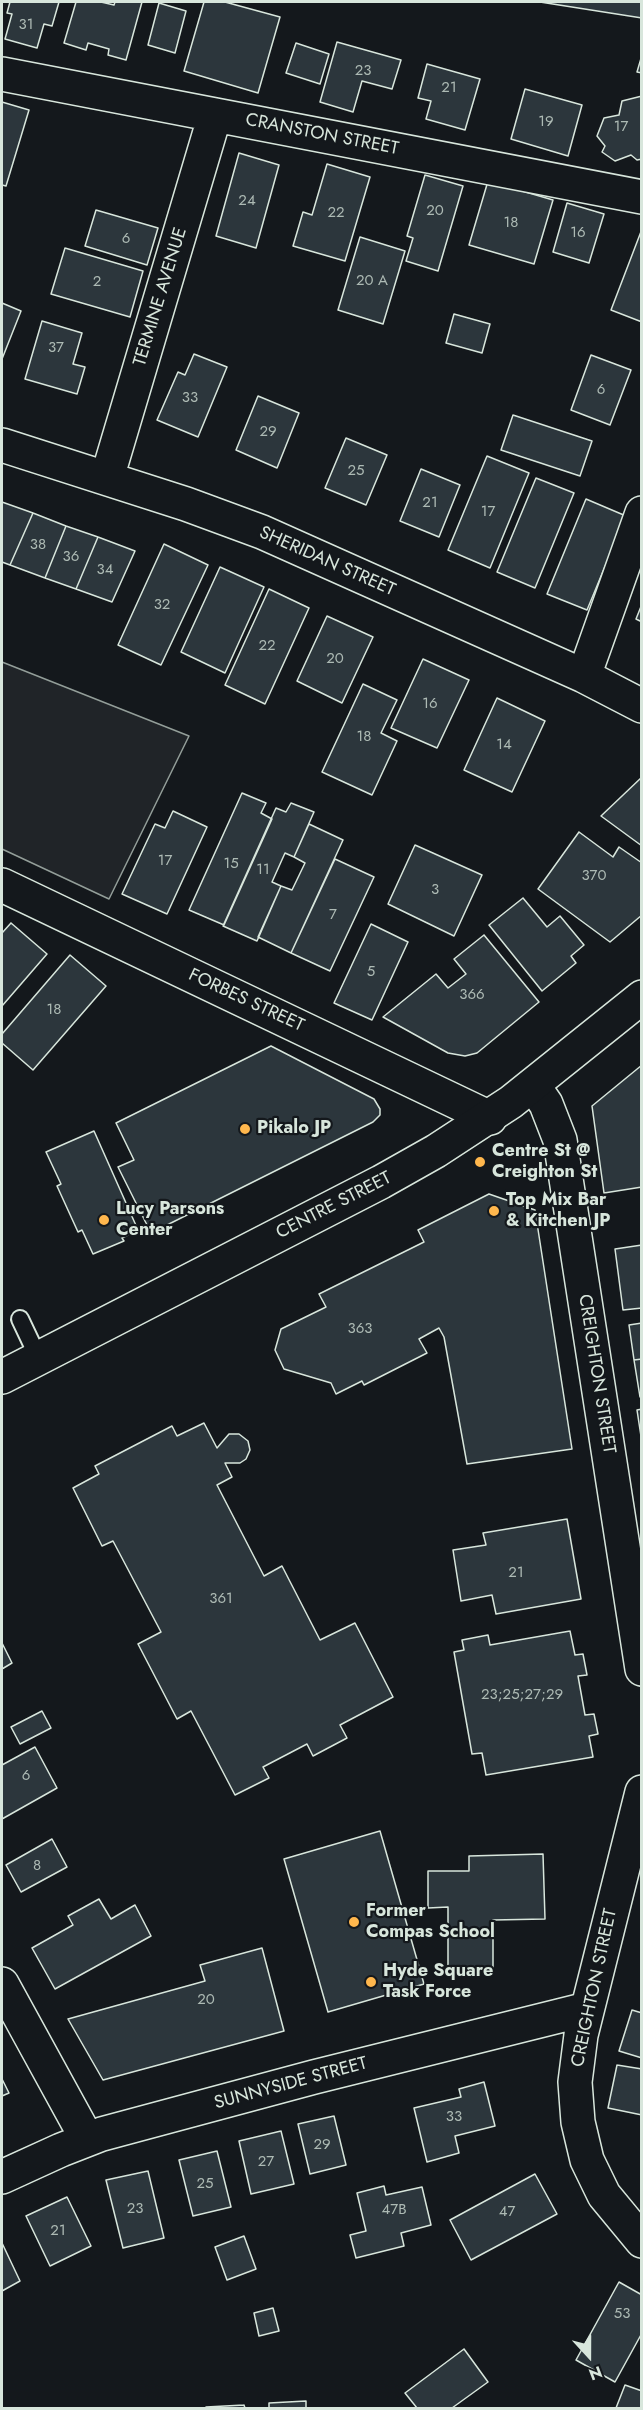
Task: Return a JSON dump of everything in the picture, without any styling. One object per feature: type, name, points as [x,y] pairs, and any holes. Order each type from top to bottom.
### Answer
[{"type":"street","name":"CRANSTON STREET","points":[[2,74],[642,197]]},
{"type":"street","name":"TERMINE AVENUE","points":[[107,478],[215,115]]},
{"type":"street","name":"SHERIDAN STREET","points":[[2,445],[186,504],[262,532],[584,676],[642,706]]},
{"type":"street","points":[[584,676],[642,513]]},
{"type":"street","name":"FORBES STREET","points":[[2,885],[490,1118]]},
{"type":"street","name":"CENTRE STREET","points":[[2,1377],[381,1182],[490,1118],[642,997]]},
{"type":"street","name":"CREIGHTON STREET","points":[[533,1085],[546,1104],[560,1140],[635,1589],[642,1669]]},
{"type":"street","name":"CREIGHTON STREET","points":[[642,1792],[587,2008],[575,2082],[581,2140],[587,2160],[604,2195],[642,2241]]},
{"type":"street","points":[[2,1984],[87,2139]]},
{"type":"street","name":"SUNNYSIDE STREET","points":[[2,2177],[87,2139],[314,2077],[587,2008]]},
{"type":"lane","points":[[20,1319],[38,1358]]},
{"type":"shaded area","points":[[2,662],[189,736],[109,899],[2,849]]},
{"type":"building","points":[[10,2],[59,2],[52,26],[44,24],[37,48],[5,39],[12,14],[7,13]]},
{"type":"building","points":[[76,2],[101,2],[114,5],[115,2],[142,2],[126,60],[108,55],[109,49],[88,43],[86,50],[64,43]]},
{"type":"building","points":[[204,2],[225,2],[280,17],[258,93],[184,71]]},
{"type":"building","points":[[540,2],[642,2],[642,18]]},
{"type":"building","points":[[159,3],[186,11],[175,53],[148,45]]},
{"type":"building","points":[[337,42],[401,60],[392,89],[362,81],[353,112],[320,102]]},
{"type":"building","points":[[296,43],[329,54],[320,84],[286,73]]},
{"type":"building","points":[[642,55],[642,73],[637,72]]},
{"type":"building","points":[[427,64],[480,79],[465,130],[426,119],[431,101],[418,98]]},
{"type":"building","points":[[525,89],[582,105],[568,156],[511,139]]},
{"type":"building","points":[[642,96],[642,159],[637,160],[631,155],[615,161],[602,152],[605,146],[597,136],[604,118],[619,115],[622,101]]},
{"type":"building","points":[[2,102],[29,110],[6,186],[2,185]]},
{"type":"building","points":[[239,153],[279,165],[256,248],[216,236]]},
{"type":"building","points":[[327,164],[370,177],[345,261],[293,246],[303,212],[312,215]]},
{"type":"building","points":[[425,175],[463,186],[438,271],[406,261],[413,238],[407,236]]},
{"type":"building","points":[[488,181],[553,200],[534,264],[469,245]]},
{"type":"building","points":[[567,203],[604,214],[589,263],[553,252]]},
{"type":"building","points":[[96,210],[158,228],[147,265],[85,246]]},
{"type":"building","points":[[642,229],[642,322],[611,310]]},
{"type":"building","points":[[360,237],[405,251],[383,324],[338,310]]},
{"type":"building","points":[[65,248],[143,271],[130,317],[51,294]]},
{"type":"building","points":[[2,303],[21,311],[2,359]]},
{"type":"building","points":[[454,314],[490,324],[482,353],[446,343]]},
{"type":"building","points":[[42,321],[82,333],[73,364],[85,367],[77,394],[25,379]]},
{"type":"building","points":[[194,354],[227,367],[198,437],[157,420],[178,372],[185,375]]},
{"type":"building","points":[[591,355],[631,370],[610,425],[571,410]]},
{"type":"building","points":[[258,396],[299,413],[277,468],[236,450]]},
{"type":"building","points":[[513,415],[592,441],[580,476],[501,450]]},
{"type":"building","points":[[346,438],[387,455],[366,505],[325,488]]},
{"type":"building","points":[[487,456],[529,473],[490,568],[448,550]]},
{"type":"building","points":[[421,469],[460,485],[439,537],[400,521]]},
{"type":"building","points":[[536,478],[574,493],[535,588],[497,572]]},
{"type":"building","points":[[586,499],[626,516],[587,610],[547,594]]},
{"type":"building","points":[[2,502],[33,513],[10,565],[2,562]]},
{"type":"building","points":[[33,513],[66,526],[45,578],[10,565]]},
{"type":"building","points":[[66,526],[98,537],[76,589],[45,578]]},
{"type":"building","points":[[98,537],[135,551],[112,602],[76,589]]},
{"type":"building","points":[[164,544],[208,565],[161,665],[118,645]]},
{"type":"building","points":[[220,567],[264,587],[225,673],[181,652]]},
{"type":"building","points":[[269,589],[309,608],[265,704],[225,685]]},
{"type":"building","points":[[642,604],[642,622],[636,619]]},
{"type":"building","points":[[327,616],[373,637],[342,703],[297,681]]},
{"type":"building","points":[[423,659],[469,680],[437,748],[391,728]]},
{"type":"building","points":[[363,684],[397,700],[381,733],[397,741],[372,795],[322,772]]},
{"type":"building","points":[[497,698],[545,721],[512,792],[464,770]]},
{"type":"building","points":[[642,777],[642,846],[601,816]]},
{"type":"building","points":[[242,793],[266,803],[261,813],[272,819],[224,925],[189,910]]},
{"type":"building","points":[[291,803],[314,812],[294,857],[285,853],[272,882],[281,886],[257,941],[223,926],[276,808],[286,812]]},
{"type":"building","points":[[173,811],[207,827],[167,914],[122,894],[155,824],[165,828]]},
{"type":"building","points":[[309,824],[343,840],[291,953],[258,937],[281,886],[292,890],[305,863],[294,857]]},
{"type":"building","points":[[579,832],[613,857],[619,847],[642,863],[642,915],[610,942],[538,889]]},
{"type":"building","points":[[415,845],[482,875],[454,936],[388,904]]},
{"type":"building","points":[[335,859],[374,877],[330,971],[291,953]]},
{"type":"building","points":[[523,898],[547,927],[560,916],[584,945],[571,956],[576,963],[542,991],[489,925]]},
{"type":"building","points":[[11,923],[47,954],[2,1006],[2,933]]},
{"type":"building","points":[[371,924],[408,942],[372,1020],[334,1003]]},
{"type":"building","points":[[484,935],[539,1002],[477,1053],[465,1056],[448,1053],[383,1017],[436,974],[448,988],[466,974],[454,959]]},
{"type":"building","points":[[70,955],[106,986],[33,1070],[2,1043],[2,1034]]},
{"type":"building","points":[[271,1046],[374,1099],[380,1109],[380,1115],[373,1122],[151,1233],[118,1167],[134,1160],[116,1123]]},
{"type":"building","points":[[642,1065],[642,1187],[604,1193],[592,1106]]},
{"type":"building","points":[[94,1131],[138,1230],[122,1238],[124,1241],[93,1254],[82,1230],[78,1232],[57,1186],[61,1184],[46,1152]]},
{"type":"building","points":[[489,1194],[535,1210],[572,1449],[467,1464],[444,1337],[439,1328],[419,1339],[427,1353],[364,1385],[362,1381],[336,1394],[331,1383],[284,1369],[275,1350],[281,1329],[326,1307],[319,1294],[424,1242],[418,1230]]},
{"type":"building","points":[[642,1245],[642,1308],[623,1310],[615,1249]]},
{"type":"building","points":[[642,1323],[642,1359],[634,1360],[629,1325]]},
{"type":"building","points":[[642,1359],[642,1397],[640,1397],[634,1360]]},
{"type":"building","points":[[642,1409],[642,1443],[637,1410]]},
{"type":"building","points":[[204,1423],[217,1448],[229,1434],[239,1434],[248,1441],[250,1450],[246,1459],[240,1463],[225,1463],[232,1477],[217,1485],[264,1576],[282,1566],[320,1640],[355,1623],[393,1697],[340,1725],[347,1738],[313,1756],[307,1744],[263,1767],[269,1778],[235,1795],[191,1711],[177,1719],[138,1644],[161,1632],[113,1541],[102,1546],[73,1488],[99,1474],[95,1466],[172,1426],[177,1436]]},
{"type":"building","points":[[567,1519],[581,1599],[496,1614],[492,1595],[461,1601],[453,1550],[486,1545],[483,1533]]},
{"type":"building","points":[[570,1631],[575,1655],[583,1654],[587,1675],[578,1676],[585,1715],[594,1714],[598,1734],[589,1736],[593,1757],[486,1775],[482,1753],[472,1754],[454,1652],[464,1650],[462,1640],[488,1635],[490,1645]]},
{"type":"building","points":[[2,1643],[12,1663],[2,1669]]},
{"type":"building","points":[[42,1711],[51,1728],[20,1744],[11,1727]]},
{"type":"building","points":[[35,1747],[57,1788],[2,1819],[2,1765]]},
{"type":"building","name":"Former Compas School","points":[[380,1831],[424,1984],[328,2012],[284,1859]]},
{"type":"building","points":[[52,1839],[67,1867],[21,1892],[6,1865]]},
{"type":"building","points":[[543,1854],[545,1919],[493,1920],[493,1968],[448,1969],[448,1907],[428,1908],[428,1871],[469,1871],[469,1856]]},
{"type":"building","points":[[99,1899],[111,1919],[135,1905],[151,1936],[55,1989],[32,1948],[73,1925],[68,1916]]},
{"type":"building","points":[[262,1948],[284,2031],[103,2080],[68,2019],[205,1981],[200,1965]]},
{"type":"building","points":[[632,2010],[642,2013],[642,2058],[619,2051]]},
{"type":"building","points":[[617,2065],[642,2069],[642,2115],[608,2108]]},
{"type":"building","points":[[2,2079],[9,2093],[2,2096]]},
{"type":"building","points":[[484,2082],[495,2126],[455,2136],[459,2153],[427,2162],[414,2108],[461,2097],[459,2089]]},
{"type":"building","points":[[334,2116],[346,2165],[310,2174],[298,2124]]},
{"type":"building","points":[[281,2131],[294,2184],[251,2194],[239,2141]]},
{"type":"building","points":[[217,2151],[231,2207],[193,2216],[179,2160]]},
{"type":"building","points":[[148,2171],[164,2238],[123,2248],[106,2180]]},
{"type":"building","points":[[535,2174],[557,2214],[471,2260],[450,2220]]},
{"type":"building","points":[[384,2186],[386,2195],[422,2187],[431,2225],[401,2233],[404,2246],[356,2258],[350,2235],[366,2231],[357,2193]]},
{"type":"building","points":[[67,2197],[91,2246],[50,2266],[26,2216]]},
{"type":"building","points":[[244,2236],[256,2269],[227,2280],[215,2247]]},
{"type":"building","points":[[2,2243],[20,2281],[2,2291]]},
{"type":"building","points":[[619,2282],[642,2295],[642,2333],[615,2382],[576,2360]]},
{"type":"building","points":[[273,2308],[279,2331],[259,2336],[254,2313]]},
{"type":"building","points":[[464,2349],[488,2382],[452,2408],[417,2408],[405,2393]]},
{"type":"building","points":[[625,2385],[642,2391],[642,2408],[616,2408]]},
{"type":"building","points":[[306,2401],[306,2408],[269,2408],[269,2403]]},
{"type":"building","points":[[244,2405],[245,2408],[206,2407]]},
{"type":"place","name":"Pikalo JP","points":[[245,1129]]},
{"type":"place","name":"Centre St @ Creighton St","points":[[480,1162]]},
{"type":"place","name":"Top Mix Bar & Kitchen JP","points":[[494,1211]]},
{"type":"place","name":"Lucy Parsons Center","points":[[104,1220]]},
{"type":"place","name":"Former Compas School","points":[[354,1922]]},
{"type":"place","name":"Hyde Square Task Force","points":[[371,1982]]}]
